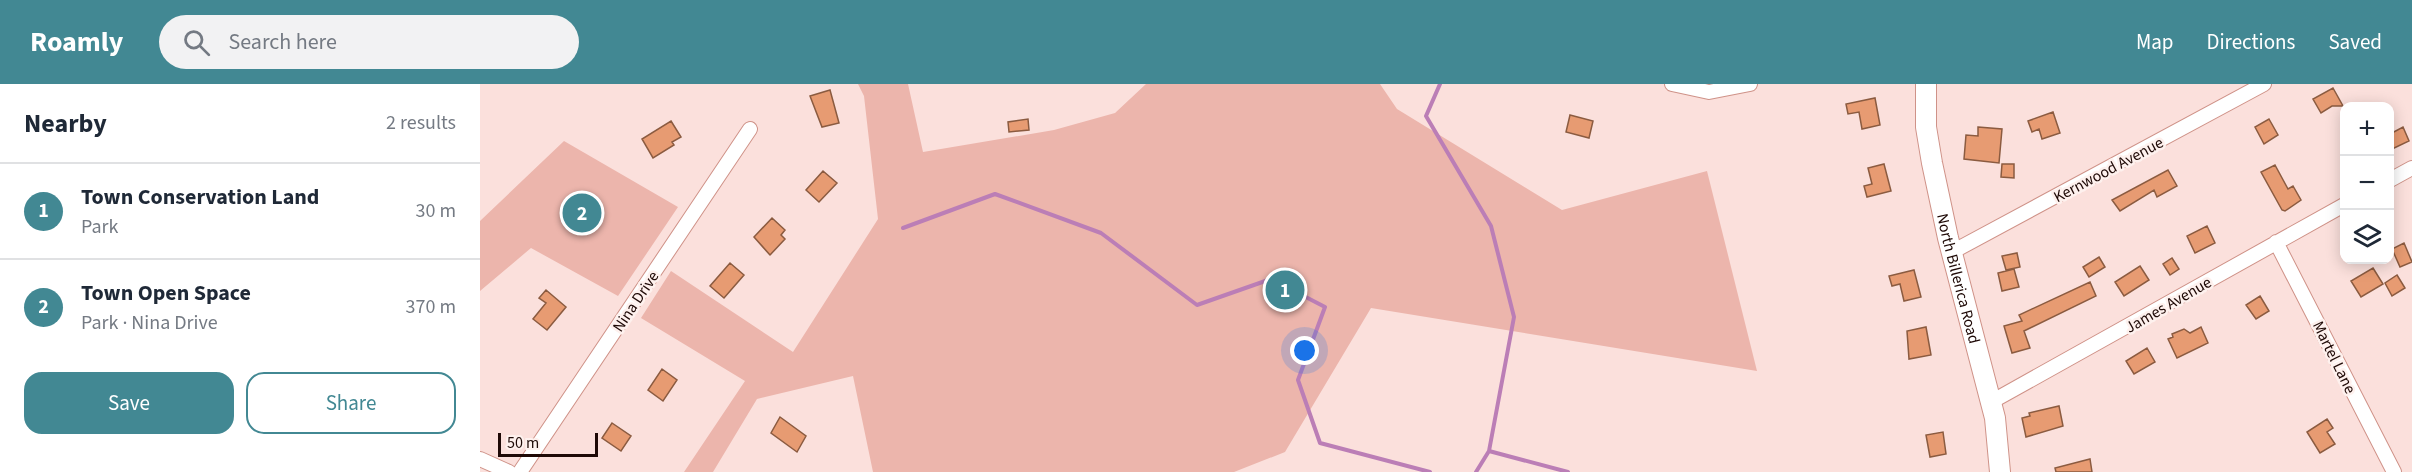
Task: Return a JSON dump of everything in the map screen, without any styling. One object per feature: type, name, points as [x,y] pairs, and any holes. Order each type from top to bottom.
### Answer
[{"type":"main road","name":"North Billerica Road","points":[[1926,84],[1926,127],[1952,252],[1991,402],[1998,437],[2000,472]]},
{"type":"street","points":[[1672,84],[1709,92],[1750,84]]},
{"type":"street","name":"Kernwood Avenue","points":[[1952,252],[2264,84]]},
{"type":"street","name":"Nina Drive","points":[[520,472],[750,129]]},
{"type":"street","points":[[2394,178],[2412,168]]},
{"type":"street","name":"James Avenue","points":[[1991,402],[2340,207]]},
{"type":"street","name":"Martel Lane","points":[[2276,242],[2394,472]]},
{"type":"street","points":[[480,459],[509,472]]},
{"type":"shaded area","points":[[858,84],[908,84],[923,152],[1054,130],[1115,113],[1146,84],[1380,84],[1397,109],[1562,210],[1707,171],[1757,371],[1371,308],[1285,452],[1234,472],[873,472],[853,376],[757,399],[713,472],[684,472],[745,381],[641,318],[671,271],[793,352],[878,219],[864,96]]},
{"type":"shaded area","points":[[564,141],[678,207],[618,296],[531,248],[480,291],[480,221]]},
{"type":"building","points":[[2333,88],[2341,102],[2340,106],[2332,106],[2321,113],[2313,99]]},
{"type":"building","points":[[830,90],[839,123],[822,127],[810,96]]},
{"type":"building","points":[[1875,98],[1880,125],[1862,129],[1859,112],[1848,114],[1846,104]]},
{"type":"building","points":[[2053,112],[2060,133],[2042,139],[2039,129],[2032,132],[2028,121]]},
{"type":"building","points":[[1570,115],[1593,121],[1589,138],[1566,132]]},
{"type":"building","points":[[1028,119],[1029,130],[1009,132],[1008,122]]},
{"type":"building","points":[[2269,119],[2278,135],[2264,144],[2255,127]]},
{"type":"building","points":[[671,121],[681,137],[672,142],[674,145],[653,158],[642,139]]},
{"type":"building","points":[[1978,127],[2002,129],[1999,163],[1964,159],[1966,135],[1978,136]]},
{"type":"building","points":[[2403,127],[2409,141],[2394,148],[2394,132]]},
{"type":"building","points":[[1884,164],[1891,191],[1867,197],[1864,186],[1872,184],[1868,168]]},
{"type":"building","points":[[2002,164],[2014,164],[2014,178],[2001,177]]},
{"type":"building","points":[[2275,165],[2288,189],[2293,186],[2301,200],[2285,211],[2282,210],[2261,172]]},
{"type":"building","points":[[2168,170],[2177,186],[2157,197],[2154,190],[2120,211],[2112,200]]},
{"type":"building","points":[[823,171],[837,183],[819,202],[806,190]]},
{"type":"building","points":[[772,218],[785,230],[781,235],[785,239],[770,255],[754,237]]},
{"type":"building","points":[[2207,226],[2215,243],[2195,253],[2187,236]]},
{"type":"building","points":[[2404,243],[2412,262],[2400,267],[2394,248]]},
{"type":"building","points":[[2017,253],[2020,267],[2006,270],[2002,256]]},
{"type":"building","points":[[2099,257],[2105,267],[2089,277],[2083,267]]},
{"type":"building","points":[[2172,258],[2179,269],[2170,275],[2163,264]]},
{"type":"building","points":[[730,263],[744,275],[724,298],[710,286]]},
{"type":"building","points":[[2140,266],[2149,280],[2124,296],[2115,282]]},
{"type":"building","points":[[2373,268],[2383,284],[2361,297],[2351,281]]},
{"type":"building","points":[[2014,269],[2019,287],[2002,291],[1998,273]]},
{"type":"building","points":[[1914,270],[1921,297],[1904,301],[1900,284],[1892,286],[1889,276]]},
{"type":"building","points":[[2397,275],[2405,288],[2392,296],[2385,283]]},
{"type":"building","points":[[2090,282],[2096,296],[2024,331],[2030,348],[2012,353],[2004,326],[2022,321],[2019,315]]},
{"type":"building","points":[[546,290],[566,307],[547,330],[533,319],[546,303],[539,298]]},
{"type":"building","points":[[2260,296],[2269,311],[2256,319],[2246,305]]},
{"type":"building","points":[[1926,327],[1931,355],[1909,359],[1907,331]]},
{"type":"building","points":[[2201,327],[2208,343],[2177,358],[2168,339],[2173,337],[2172,334],[2184,329],[2190,333]]},
{"type":"building","points":[[2147,348],[2155,362],[2134,374],[2126,361]]},
{"type":"building","points":[[662,369],[677,380],[663,401],[648,390]]},
{"type":"building","points":[[2059,406],[2063,426],[2026,437],[2022,418],[2030,416],[2029,413]]},
{"type":"building","points":[[780,417],[806,436],[797,452],[771,433]]},
{"type":"building","points":[[2327,419],[2333,428],[2327,432],[2335,444],[2320,453],[2307,432]]},
{"type":"building","points":[[612,423],[631,436],[621,451],[602,438]]},
{"type":"building","points":[[1943,432],[1946,454],[1930,457],[1926,435]]},
{"type":"building","points":[[2090,459],[2092,472],[2056,472],[2055,468]]},
{"type":"waterway","points":[[1440,84],[1426,116],[1491,226],[1514,317],[1489,451],[1476,472]]},
{"type":"waterway","points":[[903,228],[995,194],[1101,233],[1197,305],[1271,279],[1325,307],[1298,380],[1320,443],[1430,472]]},
{"type":"waterway","points":[[1489,451],[1568,472]]},
{"type":"place","name":"Town Open Space","points":[[582,213]]},
{"type":"place","name":"Town Conservation Land","points":[[1285,290]]}]
